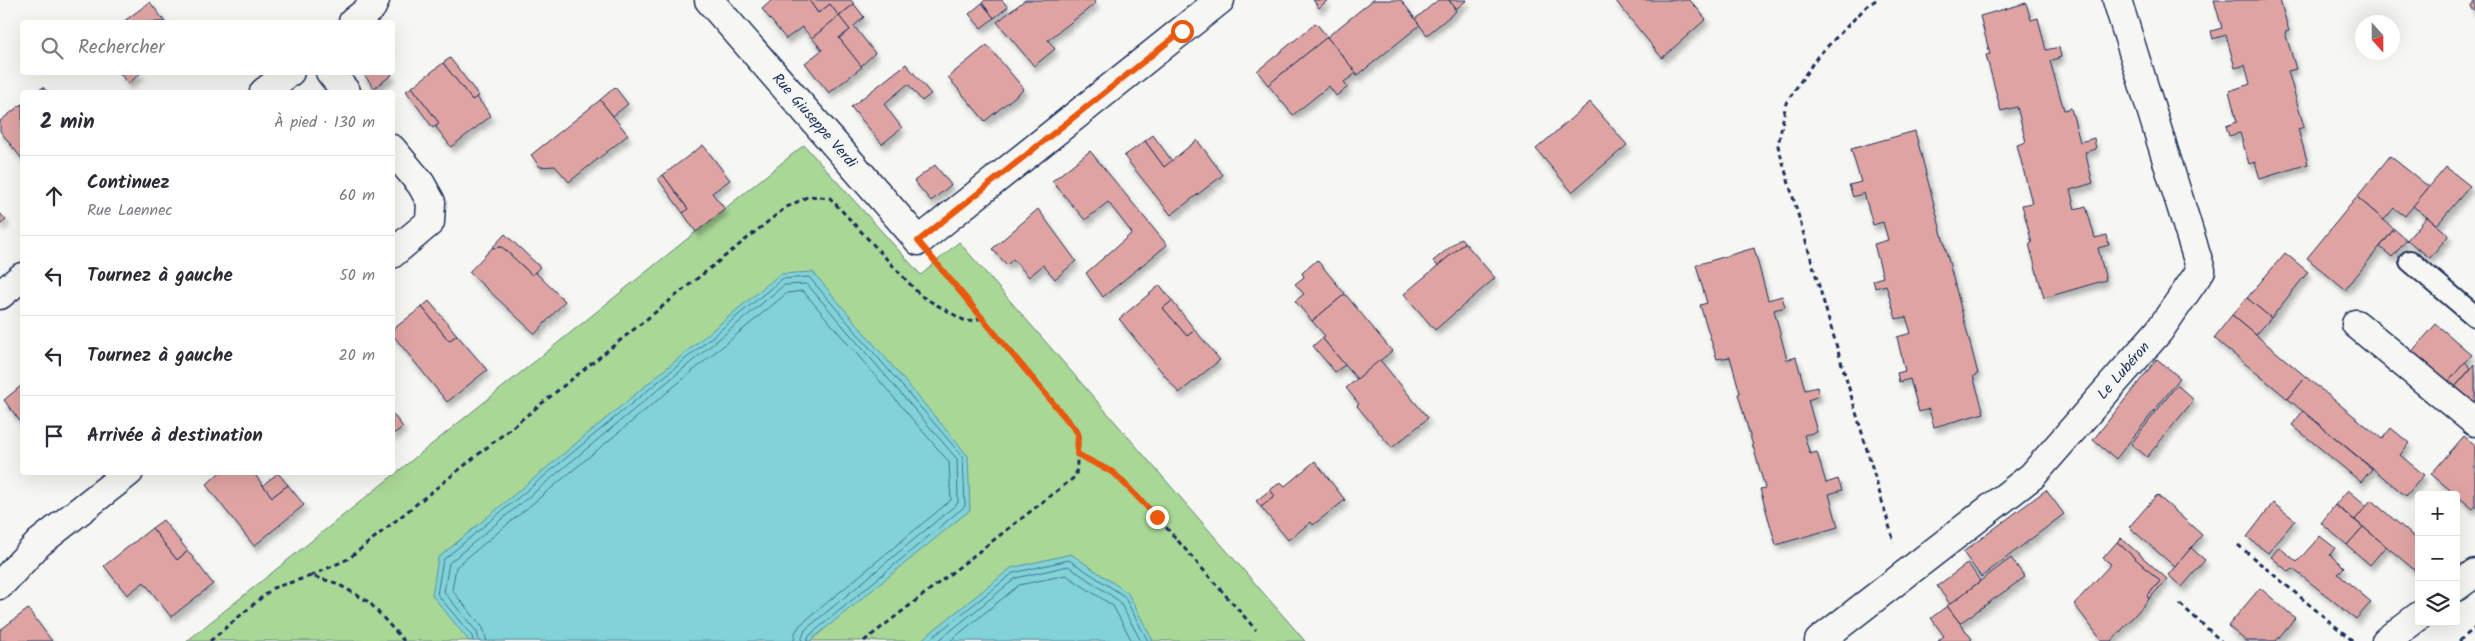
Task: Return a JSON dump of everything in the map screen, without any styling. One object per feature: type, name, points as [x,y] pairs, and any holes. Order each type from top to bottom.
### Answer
[{"type":"street","points":[[356,20],[372,7],[375,0]]},
{"type":"street","name":"Rue Giuseppe Verdi","points":[[709,0],[918,241]]},
{"type":"street","points":[[918,241],[1220,0]]},
{"type":"street","name":"Le Lubéron","points":[[1820,641],[2032,476],[2159,331],[2201,270],[2117,0]]},
{"type":"street","points":[[267,90],[286,75]]},
{"type":"street","points":[[332,75],[344,90]]},
{"type":"street","points":[[395,153],[421,184],[431,202],[430,222],[395,251]]},
{"type":"street","points":[[0,295],[20,280]]},
{"type":"street","points":[[2356,324],[2475,422]]},
{"type":"street","points":[[0,585],[39,543],[125,475]]},
{"type":"street","points":[[2460,584],[2475,573]]},
{"type":"street","points":[[2386,641],[2415,619]]},
{"type":"lane","points":[[2410,261],[2475,316]]},
{"type":"path","points":[[1876,0],[1867,6],[1817,56],[1786,103],[1778,146],[1904,577]]},
{"type":"path","points":[[210,641],[273,588],[311,576],[348,559],[785,208],[809,196],[830,198],[920,296],[967,322],[982,318]]},
{"type":"path","points":[[864,641],[1076,476],[1078,433],[918,241]]},
{"type":"path","points":[[1077,454],[1114,473],[1157,517],[1256,630]]},
{"type":"path","points":[[2238,545],[2354,641]]},
{"type":"path","points":[[311,576],[336,583],[369,602],[404,641]]},
{"type":"path","points":[[2180,604],[2221,641]]},
{"type":"path","points":[[2459,641],[2475,628]]},
{"type":"green space","points":[[804,145],[921,275],[959,242],[1305,641],[187,641]]},
{"type":"water","points":[[813,272],[968,456],[970,510],[810,641],[469,641],[432,595],[438,558],[780,274]]},
{"type":"water","points":[[1071,554],[1128,593],[1153,641],[920,641],[1011,568]]},
{"type":"building","points":[[772,0],[809,0],[818,13],[830,4],[839,16],[812,38],[802,27],[786,39],[762,9]]},
{"type":"building","points":[[809,0],[851,0],[854,4],[839,16],[830,4],[818,13]]},
{"type":"building","points":[[985,0],[1002,0],[1008,7],[994,18],[982,3]]},
{"type":"building","points":[[1025,0],[1094,0],[1096,3],[1048,40],[1055,49],[1034,66],[997,22]]},
{"type":"building","points":[[1313,0],[1328,0],[1319,8]]},
{"type":"building","points":[[1373,0],[1401,0],[1420,25],[1358,75],[1327,37]]},
{"type":"building","points":[[1438,0],[1449,0],[1456,11],[1427,35],[1415,19]]},
{"type":"building","points":[[1449,0],[1467,0],[1456,9]]},
{"type":"building","points":[[1615,0],[1690,0],[1706,19],[1662,58]]},
{"type":"building","points":[[2214,0],[2280,0],[2289,31],[2285,32],[2296,69],[2288,71],[2304,127],[2298,129],[2308,164],[2260,179],[2255,162],[2249,164],[2240,133],[2229,136],[2226,126],[2237,122],[2229,91],[2250,84],[2245,65],[2235,68],[2226,35],[2213,39],[2211,31],[2222,28]]},
{"type":"building","points":[[2475,0],[2475,11],[2470,7]]},
{"type":"building","points":[[150,2],[164,20],[126,20]]},
{"type":"building","points":[[982,3],[994,18],[981,28],[969,14]]},
{"type":"building","points":[[2026,3],[2031,20],[2038,18],[2046,50],[2059,47],[2061,57],[2050,61],[2064,110],[2071,108],[2080,142],[2094,138],[2096,149],[2085,152],[2093,183],[2070,190],[2075,209],[2086,206],[2095,238],[2107,235],[2109,245],[2098,248],[2106,280],[2044,298],[2029,244],[2032,243],[2022,205],[2032,203],[2017,145],[2026,142],[2017,107],[2001,111],[1986,55],[1990,54],[1980,16]]},
{"type":"building","points":[[854,4],[864,17],[854,26],[875,53],[861,66],[839,38],[850,30],[839,16]]},
{"type":"building","points":[[839,16],[850,30],[839,38],[862,67],[829,93],[805,63],[822,50],[812,38]]},
{"type":"building","points":[[1316,23],[1327,37],[1268,85],[1257,71]]},
{"type":"building","points":[[1327,37],[1358,75],[1355,74],[1344,82],[1348,87],[1336,96],[1329,86],[1293,115],[1268,85]]},
{"type":"building","points":[[987,45],[1024,89],[985,121],[948,77]]},
{"type":"building","points":[[450,58],[479,96],[472,100],[443,63]]},
{"type":"building","points":[[443,63],[472,100],[477,97],[491,116],[451,147],[436,127],[439,123],[412,87]]},
{"type":"building","points":[[906,64],[931,94],[922,101],[908,84],[884,104],[902,128],[882,144],[851,107]]},
{"type":"building","points":[[121,75],[138,75],[128,84]]},
{"type":"building","points":[[364,75],[392,75],[374,88]]},
{"type":"building","points":[[412,87],[439,123],[433,128],[406,91]]},
{"type":"building","points":[[615,87],[628,104],[613,116],[600,100]]},
{"type":"building","points":[[600,100],[628,135],[569,182],[555,166],[540,167],[531,155]]},
{"type":"building","points":[[1590,102],[1627,145],[1572,192],[1536,149]]},
{"type":"building","points":[[20,106],[20,156],[0,131],[0,121]]},
{"type":"building","points":[[1915,131],[1978,374],[1973,376],[1984,413],[1934,427],[1929,409],[1919,412],[1910,379],[1899,382],[1897,373],[1905,371],[1897,337],[1911,333],[1906,317],[1896,319],[1886,285],[1875,288],[1873,280],[1883,277],[1874,244],[1888,240],[1883,222],[1873,225],[1864,193],[1853,197],[1849,185],[1861,182],[1851,149]]},
{"type":"building","points":[[1153,135],[1172,161],[1164,167],[1145,141]]},
{"type":"building","points":[[1197,140],[1223,175],[1171,215],[1124,156],[1145,141],[1164,167]]},
{"type":"building","points":[[703,145],[730,180],[712,193],[725,209],[696,232],[683,213],[688,209],[663,175]]},
{"type":"building","points":[[1090,151],[1167,245],[1103,297],[1086,273],[1132,233],[1108,202],[1085,220],[1052,181]]},
{"type":"building","points":[[2390,156],[2429,187],[2405,216],[2394,208],[2384,220],[2357,197]]},
{"type":"building","points":[[935,165],[951,185],[931,201],[914,181]]},
{"type":"building","points":[[2446,167],[2470,186],[2437,225],[2413,206]]},
{"type":"building","points":[[663,175],[688,209],[683,213],[658,179]]},
{"type":"building","points":[[2357,197],[2394,229],[2345,290],[2307,258]]},
{"type":"building","points":[[1038,209],[1076,261],[1055,279],[1043,265],[1029,277],[1013,259],[1007,265],[992,249]]},
{"type":"building","points":[[0,213],[6,220],[0,225]]},
{"type":"building","points":[[2427,217],[2449,235],[2430,258],[2407,240]]},
{"type":"building","points":[[2394,229],[2407,240],[2392,257],[2380,247]]},
{"type":"building","points":[[505,234],[540,267],[532,275],[502,247],[492,248]]},
{"type":"building","points":[[1461,238],[1465,243],[1438,266],[1433,261]]},
{"type":"building","points":[[1465,243],[1495,278],[1435,330],[1404,294]]},
{"type":"building","points":[[502,247],[532,275],[535,272],[565,301],[535,334],[469,272],[492,248]]},
{"type":"building","points":[[1754,248],[1768,300],[1782,296],[1785,307],[1774,310],[1787,360],[1796,357],[1805,390],[1817,387],[1819,396],[1808,400],[1817,432],[1804,435],[1810,454],[1817,452],[1826,483],[1838,479],[1842,490],[1829,494],[1838,527],[1776,545],[1760,489],[1765,488],[1738,394],[1740,393],[1730,357],[1717,359],[1700,305],[1707,303],[1696,265]]},
{"type":"building","points":[[2285,253],[2308,272],[2271,318],[2247,298]]},
{"type":"building","points":[[1317,260],[1345,294],[1312,321],[1295,301],[1304,294],[1295,284],[1304,277],[1302,273]]},
{"type":"building","points":[[1160,285],[1172,301],[1163,308],[1187,336],[1195,330],[1220,360],[1179,393],[1119,319]]},
{"type":"building","points":[[1345,294],[1392,351],[1357,379],[1322,338],[1325,336],[1312,321]]},
{"type":"building","points":[[2247,298],[2271,318],[2256,335],[2232,315]]},
{"type":"building","points":[[429,301],[457,335],[449,341],[422,307]]},
{"type":"building","points":[[1172,301],[1195,330],[1187,336],[1163,308]]},
{"type":"building","points":[[422,307],[449,341],[457,335],[487,370],[447,402],[395,338],[395,328]]},
{"type":"building","points":[[2232,315],[2306,377],[2288,399],[2214,338]]},
{"type":"building","points":[[2436,324],[2472,355],[2443,388],[2407,357]]},
{"type":"building","points":[[1322,338],[1345,365],[1335,372],[1313,346]]},
{"type":"building","points":[[2157,359],[2180,378],[2116,459],[2093,440]]},
{"type":"building","points":[[1380,360],[1428,418],[1392,448],[1357,406],[1359,404],[1346,388]]},
{"type":"building","points":[[2465,362],[2471,368],[2449,394],[2443,388]]},
{"type":"building","points":[[2475,364],[2475,415],[2449,394]]},
{"type":"building","points":[[2306,377],[2382,439],[2391,428],[2409,443],[2400,455],[2424,475],[2406,496],[2288,399]]},
{"type":"building","points":[[2177,385],[2194,400],[2147,457],[2131,444]]},
{"type":"building","points":[[20,387],[20,421],[4,400]]},
{"type":"building","points":[[2303,411],[2372,469],[2361,482],[2292,425]]},
{"type":"building","points":[[395,417],[403,427],[395,433]]},
{"type":"building","points":[[2464,436],[2475,445],[2475,507],[2473,509],[2460,498],[2460,491],[2451,491],[2431,474]]},
{"type":"building","points":[[1315,461],[1345,500],[1313,525],[1311,522],[1288,540],[1261,507],[1275,496],[1270,490],[1281,482],[1285,486]]},
{"type":"building","points":[[217,475],[255,475],[272,497],[288,485],[304,505],[254,546],[206,485]]},
{"type":"building","points":[[276,475],[280,475],[288,485],[272,497],[263,485]]},
{"type":"building","points":[[1270,490],[1275,496],[1261,507],[1256,501]]},
{"type":"building","points":[[2046,490],[2064,514],[1981,577],[1963,552]]},
{"type":"building","points":[[2348,490],[2367,506],[2355,520],[2335,505]]},
{"type":"building","points":[[2157,495],[2202,535],[2175,567],[2129,527]]},
{"type":"building","points":[[2371,500],[2415,538],[2415,570],[2355,520]]},
{"type":"building","points":[[2273,503],[2295,520],[2268,553],[2247,537]]},
{"type":"building","points":[[2335,505],[2363,527],[2347,545],[2321,523]]},
{"type":"building","points":[[163,520],[188,551],[177,560],[152,528]]},
{"type":"building","points":[[2363,527],[2386,546],[2370,565],[2347,545]]},
{"type":"building","points":[[152,528],[177,560],[188,551],[213,584],[171,617],[144,582],[127,595],[104,566]]},
{"type":"building","points":[[2320,536],[2335,548],[2330,555],[2344,567],[2338,574],[2371,602],[2356,619],[2293,569],[2289,572],[2271,557],[2279,547],[2297,562]]},
{"type":"building","points":[[2121,538],[2167,579],[2149,599],[2147,596],[2160,581],[2117,542]]},
{"type":"building","points":[[2117,542],[2160,581],[2147,596],[2149,599],[2112,641],[2102,641],[2074,604],[2111,564],[2103,558]]},
{"type":"building","points":[[2191,548],[2205,560],[2182,587],[2168,575]]},
{"type":"building","points":[[2011,558],[2025,577],[1960,623],[1947,606]]},
{"type":"building","points":[[1968,563],[1980,581],[1950,604],[1937,586]]},
{"type":"building","points":[[2260,588],[2295,618],[2276,641],[2246,641],[2228,626]]},
{"type":"building","points":[[1947,606],[1972,639],[1969,641],[1938,641],[1944,636],[1931,618]]},
{"type":"building","points":[[28,609],[52,641],[0,641],[0,630]]},
{"type":"route","points":[[1157,517],[1114,473],[1077,454],[1078,433],[918,241],[1182,31]]}]
